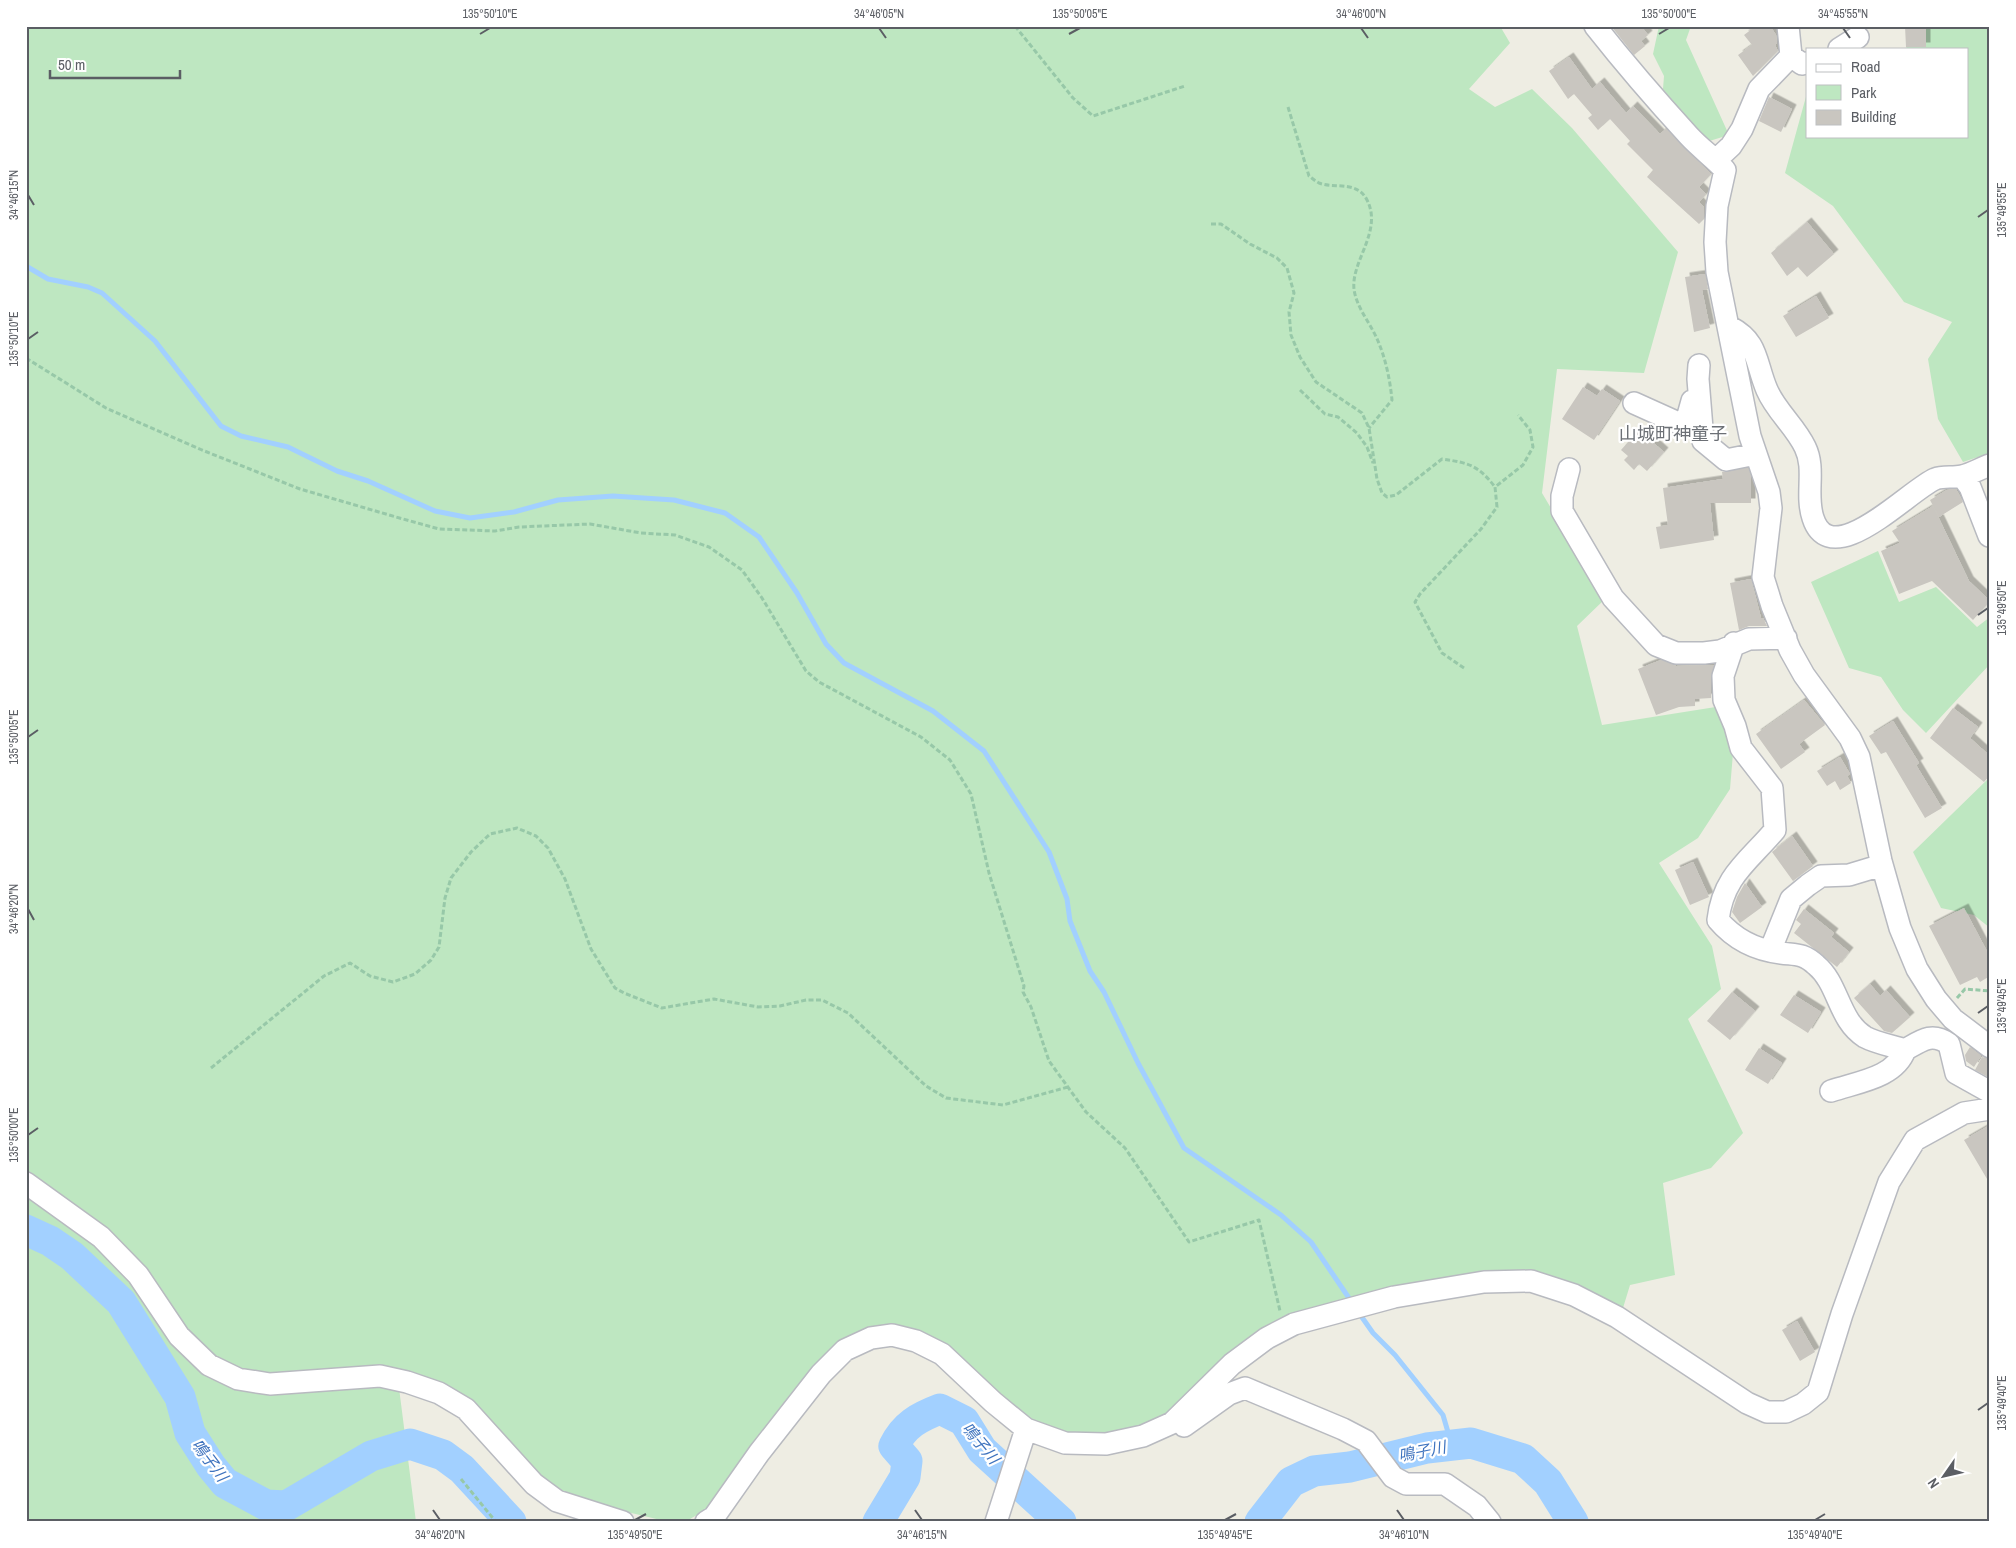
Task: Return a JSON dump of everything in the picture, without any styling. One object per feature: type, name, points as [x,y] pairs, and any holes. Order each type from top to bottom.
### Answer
[{"type":"street","points":[[1595,26],[1644,88],[1703,151],[1716,160],[1725,170],[1717,206],[1716,242],[1719,280],[1730,327],[1744,411],[1769,492],[1771,508],[1763,577],[1786,638],[1804,675],[1850,738],[1860,757],[1882,865],[1900,928],[1917,969],[1953,1019],[1990,1047]]},
{"type":"street","points":[[1716,160],[1731,146],[1742,130],[1759,89],[1799,60],[1788,26]]},
{"type":"street","points":[[1841,48],[1858,37]]},
{"type":"street","points":[[1730,327],[1744,335],[1751,345],[1773,403],[1804,445],[1811,464],[1810,490],[1813,518],[1824,533],[1835,538],[1853,534],[1936,479],[1962,476],[1990,465]]},
{"type":"street","points":[[1699,365],[1699,398],[1703,441],[1726,460],[1756,454]]},
{"type":"street","points":[[1634,403],[1685,426],[1692,401],[1699,398]]},
{"type":"street","points":[[1569,469],[1562,496],[1562,511],[1613,598],[1642,632],[1656,644],[1676,653],[1720,651],[1734,643],[1749,639],[1786,638]]},
{"type":"street","points":[[1962,476],[1970,487],[1989,536]]},
{"type":"street","points":[[1734,643],[1723,676],[1724,700],[1735,726],[1741,748],[1772,788],[1775,830],[1752,852],[1733,878],[1720,900],[1718,920],[1730,934],[1738,939],[1770,951],[1797,953],[1816,964],[1828,979],[1850,1024],[1866,1038],[1905,1050]]},
{"type":"street","points":[[1770,951],[1791,899],[1808,884],[1821,876],[1849,875],[1882,865]]},
{"type":"street","points":[[1831,1091],[1884,1074],[1901,1060],[1905,1050],[1929,1036],[1940,1038],[1949,1044],[1956,1073],[1990,1092]]},
{"type":"street","points":[[706,1522],[714,1517],[759,1453],[822,1374],[845,1350],[872,1338],[892,1335],[916,1341],[942,1354],[993,1402],[1026,1429],[1065,1443],[1106,1444],[1143,1436],[1172,1423],[1232,1364],[1284,1329],[1329,1314],[1394,1297],[1484,1282],[1531,1281],[1574,1295],[1617,1317],[1747,1403],[1767,1412],[1786,1412],[1803,1404],[1818,1392],[1842,1314],[1889,1182],[1915,1140],[1964,1113],[1990,1109]]},
{"type":"street","points":[[26,1183],[101,1237],[138,1275],[178,1336],[209,1365],[238,1379],[270,1384],[380,1376],[407,1382],[439,1393],[466,1409],[534,1484],[557,1501],[623,1522]]},
{"type":"street","points":[[1172,1423],[1183,1427],[1229,1394],[1245,1388],[1344,1429],[1366,1441],[1393,1477],[1406,1484],[1445,1484],[1477,1506],[1490,1522]]},
{"type":"street","points":[[996,1522],[1026,1429]]},
{"type":"path","points":[[1015,26],[1073,98],[1093,116],[1186,86]]},
{"type":"path","points":[[1288,107],[1309,176],[1320,183],[1342,185],[1356,189],[1367,199],[1370,232],[1354,288],[1357,300],[1379,341],[1390,379],[1392,400],[1369,428]]},
{"type":"path","points":[[1210,224],[1221,224],[1250,244],[1277,258],[1287,268],[1294,293],[1289,312],[1291,336],[1300,357],[1316,382],[1362,413],[1369,428],[1375,469]]},
{"type":"path","points":[[26,358],[106,408],[202,450],[300,488],[396,517],[439,529],[494,531],[519,527],[590,524],[641,533],[675,535],[709,547],[742,570],[762,598],[806,671],[819,682],[921,737],[950,760],[971,794],[989,873],[1024,986],[1023,992],[1049,1061],[1086,1112],[1125,1148],[1189,1242],[1259,1220],[1284,1329]]},
{"type":"path","points":[[1300,390],[1325,414],[1338,417],[1357,433],[1367,447],[1382,493],[1387,497],[1396,495],[1442,459],[1470,463],[1485,474],[1495,487],[1497,507],[1481,529],[1420,594],[1416,602],[1442,653],[1464,668]]},
{"type":"path","points":[[1495,487],[1523,465],[1533,447],[1530,430],[1518,415]]},
{"type":"path","points":[[211,1068],[324,976],[350,963],[370,976],[393,982],[415,974],[432,960],[438,947],[445,898],[451,878],[471,852],[490,834],[517,828],[536,836],[548,848],[565,879],[591,949],[615,988],[624,993],[662,1008],[714,999],[758,1007],[780,1006],[806,1000],[822,1000],[848,1013],[926,1086],[946,1098],[1003,1105],[1068,1087]]},
{"type":"path","points":[[1946,1011],[1965,989],[1990,991]]},
{"type":"path","points":[[461,1479],[496,1522]]},
{"type":"green space","points":[[26,26],[1500,26],[1510,43],[1469,89],[1495,107],[1532,89],[1572,128],[1678,252],[1644,373],[1557,369],[1542,493],[1605,599],[1577,626],[1602,725],[1722,706],[1733,753],[1730,789],[1698,838],[1659,863],[1712,946],[1721,989],[1688,1019],[1743,1133],[1711,1168],[1663,1183],[1675,1275],[1630,1285],[1623,1308],[1579,1285],[1532,1271],[1392,1287],[1290,1315],[1167,1414],[1140,1426],[1105,1433],[1067,1433],[1031,1420],[948,1345],[920,1331],[892,1325],[869,1328],[838,1342],[814,1367],[707,1509],[690,1519],[669,1522],[623,1511],[562,1492],[541,1476],[472,1401],[397,1372],[416,1522],[26,1522]]},
{"type":"green space","points":[[1659,26],[1691,26],[1686,40],[1729,135],[1706,142],[1663,89],[1664,76],[1653,54]]},
{"type":"green space","points":[[1912,26],[1990,26],[1990,453],[1963,462],[1938,419],[1928,359],[1952,322],[1904,302],[1833,206],[1785,173],[1806,97],[1806,138],[1968,138],[1968,48],[1906,48]]},
{"type":"green space","points":[[1878,551],[1899,602],[1936,587],[1977,627],[1990,617],[1990,664],[1926,733],[1903,710],[1881,677],[1849,668],[1811,582]]},
{"type":"green space","points":[[1990,777],[1990,928],[1974,915],[1941,908],[1913,852]]},
{"type":"building","points":[[1611,26],[1641,26],[1648,35],[1641,41],[1645,46],[1634,55]]},
{"type":"building","points":[[1756,26],[1770,26],[1776,35],[1777,43],[1775,45],[1778,51],[1753,76],[1738,55],[1752,45],[1744,35]]},
{"type":"building","points":[[1905,26],[1926,26],[1926,47],[1906,47]]},
{"type":"building","points":[[1569,57],[1592,89],[1600,82],[1626,113],[1633,106],[1660,134],[1666,129],[1711,174],[1699,187],[1706,194],[1699,202],[1704,207],[1704,219],[1699,224],[1647,177],[1653,170],[1627,144],[1630,141],[1610,119],[1598,130],[1588,118],[1592,115],[1574,94],[1568,99],[1549,71]]},
{"type":"building","points":[[1769,97],[1792,109],[1781,132],[1759,121]]},
{"type":"building","points":[[1807,222],[1834,254],[1807,277],[1798,267],[1787,276],[1771,253]]},
{"type":"building","points":[[1705,274],[1708,289],[1702,290],[1710,328],[1694,332],[1685,277]]},
{"type":"building","points":[[1816,296],[1829,318],[1796,337],[1783,316]]},
{"type":"building","points":[[1583,387],[1597,396],[1602,389],[1620,401],[1594,440],[1562,419]]},
{"type":"building","points":[[1637,432],[1640,435],[1642,433],[1664,452],[1647,471],[1639,464],[1634,470],[1624,460],[1628,456],[1621,450]]},
{"type":"building","points":[[1748,468],[1751,476],[1751,503],[1710,503],[1714,540],[1660,549],[1656,527],[1668,525],[1663,488],[1723,479],[1722,472]]},
{"type":"building","points":[[1956,489],[1963,502],[1939,517],[1930,500],[1947,490]]},
{"type":"building","points":[[1933,506],[1969,581],[1990,601],[1973,620],[1932,581],[1899,594],[1881,551],[1900,543],[1892,531]]},
{"type":"building","points":[[1751,579],[1761,618],[1763,618],[1767,626],[1749,626],[1739,630],[1730,583]]},
{"type":"building","points":[[1661,660],[1676,666],[1714,665],[1711,676],[1711,698],[1695,699],[1695,706],[1679,707],[1656,715],[1638,669]]},
{"type":"building","points":[[1804,700],[1825,725],[1799,744],[1805,752],[1781,769],[1756,734]]},
{"type":"building","points":[[1953,708],[1978,727],[1970,738],[1990,756],[1990,775],[1984,782],[1930,738]]},
{"type":"building","points":[[1893,721],[1919,763],[1916,765],[1942,808],[1925,818],[1886,752],[1881,754],[1869,736]]},
{"type":"building","points":[[1840,757],[1850,774],[1847,776],[1851,783],[1840,790],[1835,781],[1827,786],[1817,771]]},
{"type":"building","points":[[1792,836],[1813,866],[1793,881],[1772,852]]},
{"type":"building","points":[[1693,862],[1709,897],[1690,905],[1675,870]]},
{"type":"building","points":[[1745,883],[1762,907],[1740,923],[1732,912],[1737,897]]},
{"type":"building","points":[[1964,908],[1990,957],[1990,976],[1980,982],[1977,977],[1960,985],[1929,926]]},
{"type":"building","points":[[1804,909],[1834,933],[1831,937],[1849,952],[1837,967],[1794,933],[1801,924],[1796,920]]},
{"type":"building","points":[[1870,984],[1880,996],[1886,990],[1910,1017],[1892,1033],[1884,1031],[1854,998]]},
{"type":"building","points":[[1732,992],[1755,1011],[1730,1040],[1707,1021]]},
{"type":"building","points":[[1794,995],[1821,1012],[1808,1033],[1780,1015]]},
{"type":"building","points":[[1970,1047],[1981,1056],[1974,1067],[1966,1061],[1965,1055]]},
{"type":"building","points":[[1759,1048],[1782,1063],[1768,1084],[1745,1070]]},
{"type":"building","points":[[1982,1057],[1990,1059],[1990,1078],[1975,1070]]},
{"type":"building","points":[[1990,1125],[1990,1184],[1964,1140]]},
{"type":"building","points":[[1797,1321],[1815,1352],[1800,1361],[1782,1330]]},
{"type":"waterway","points":[[26,266],[48,279],[88,287],[102,293],[155,341],[221,426],[241,436],[288,447],[337,471],[368,481],[435,511],[470,518],[514,512],[558,500],[613,496],[674,500],[725,513],[759,537],[797,593],[826,644],[844,663],[933,711],[984,751],[1049,852],[1067,899],[1070,921],[1090,971],[1104,992],[1138,1063],[1184,1148],[1281,1215],[1311,1242],[1353,1304]]},
{"type":"waterway","name":"鳴子川","points":[[26,1230],[50,1241],[72,1256],[121,1302],[180,1397],[190,1433],[211,1466],[225,1483],[266,1505],[286,1506],[371,1456],[410,1444],[443,1455],[462,1469],[511,1522]]},
{"type":"waterway","points":[[1359,1313],[1373,1333],[1395,1355],[1443,1415],[1452,1446]]},
{"type":"waterway","name":"鳴子川","points":[[878,1522],[905,1477],[907,1461],[894,1446],[907,1427],[925,1415],[940,1409],[964,1421],[982,1450],[1061,1522]]},
{"type":"waterway","name":"鳴子川","points":[[1260,1522],[1291,1482],[1314,1471],[1350,1467],[1427,1448],[1471,1443],[1523,1459],[1548,1482],[1573,1522]]},
{"type":"district","name":"山城町神童子","points":[[1673,433]]}]
